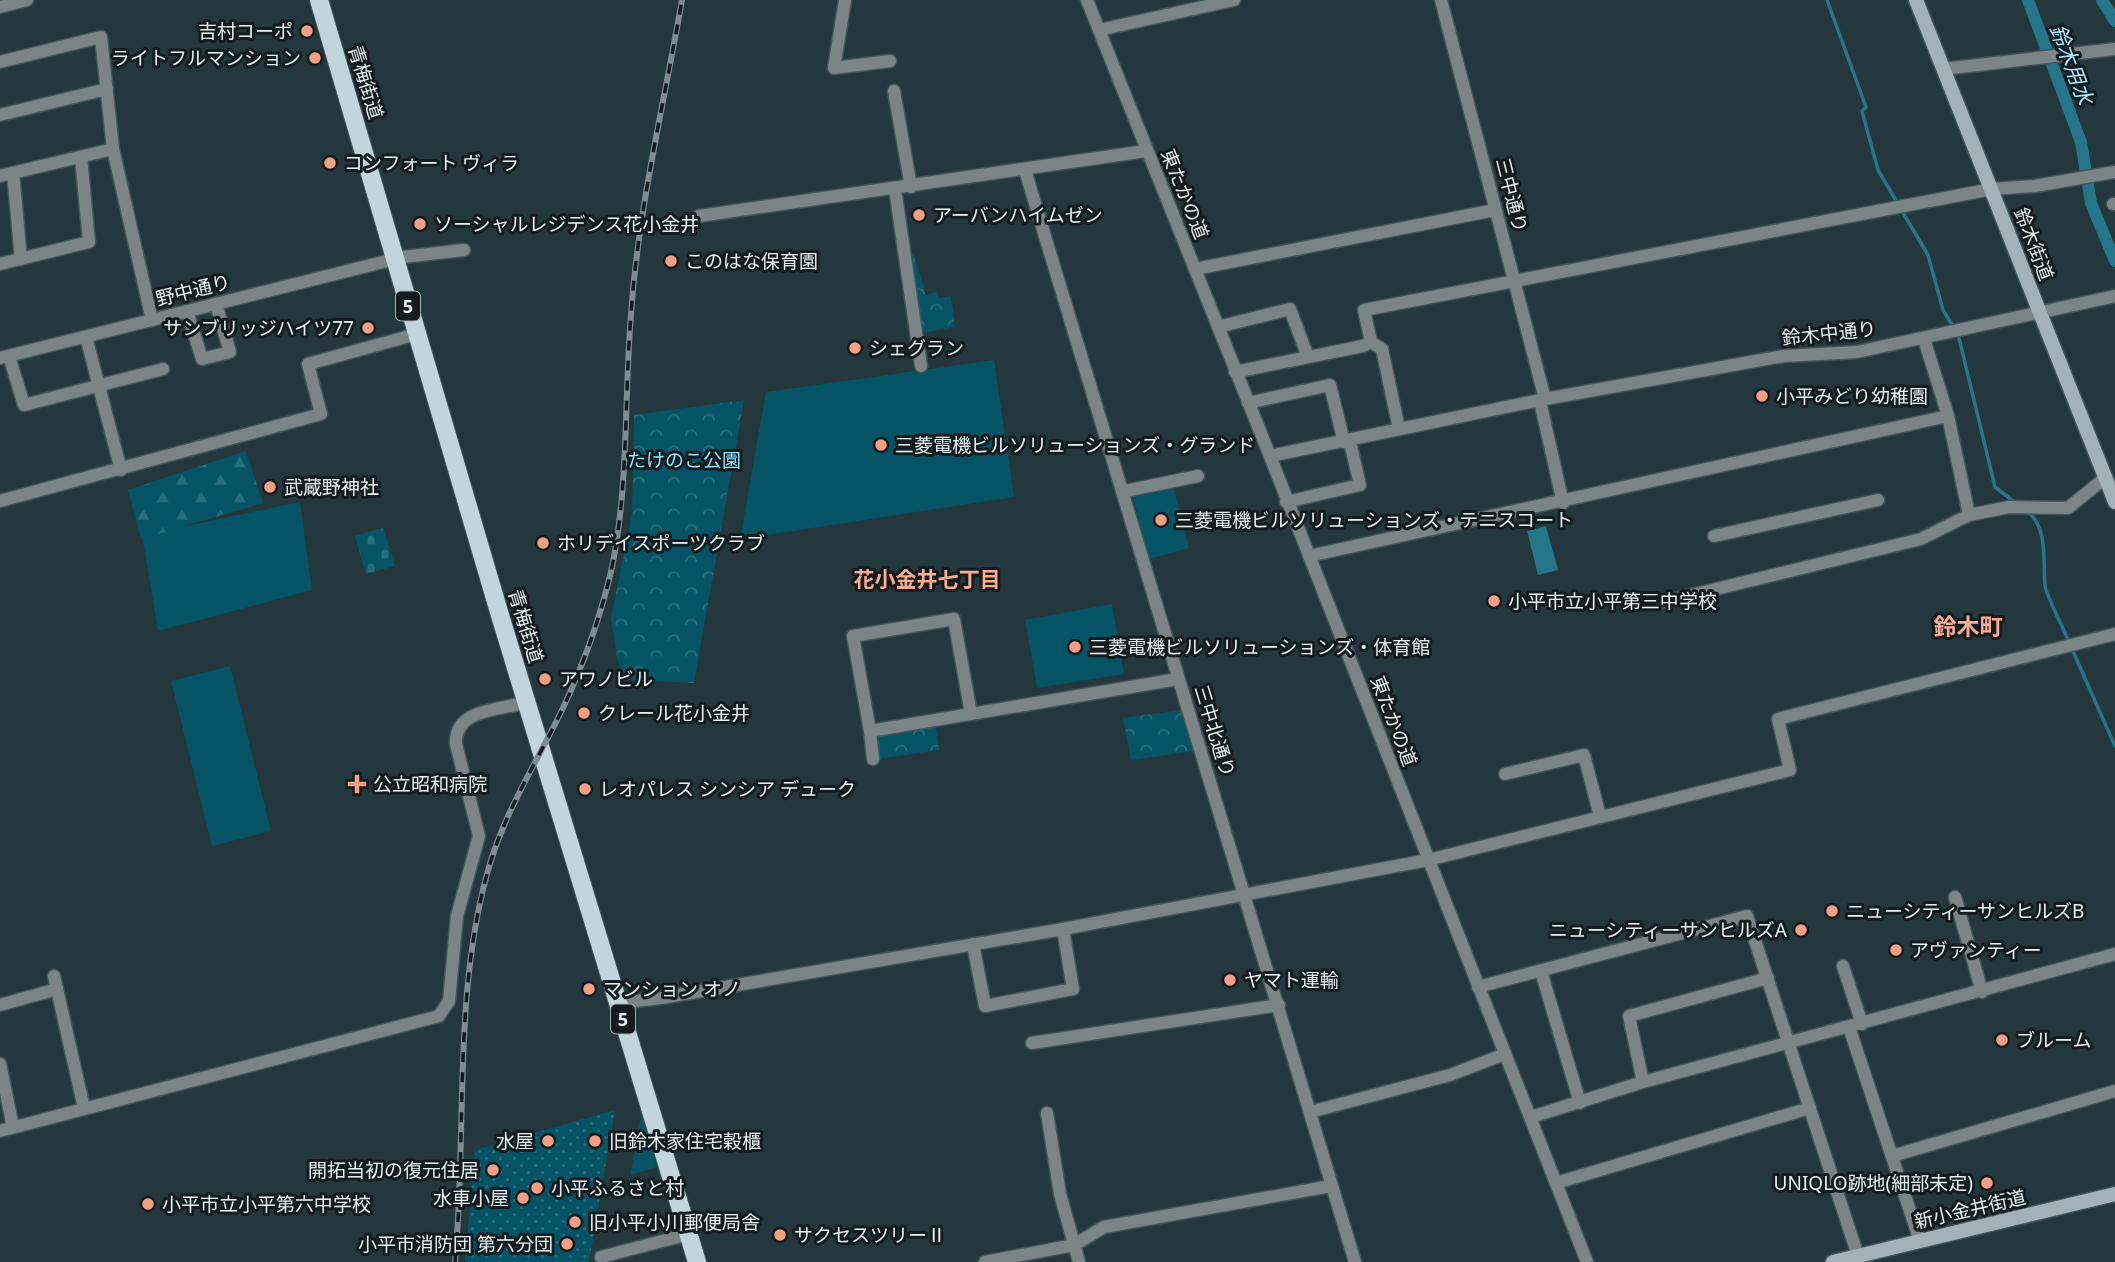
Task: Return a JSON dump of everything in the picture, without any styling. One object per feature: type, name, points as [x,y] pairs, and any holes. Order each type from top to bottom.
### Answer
[{"type":"main road","name":"青梅街道","points":[[319,0],[394,260],[697,1262]]},
{"type":"main road","name":"鈴木街道","points":[[1916,0],[2115,502]]},
{"type":"main road","name":"新小金井街道","points":[[1833,1262],[1859,1259],[1920,1241],[2115,1194]]},
{"type":"street","points":[[0,8],[27,0]]},
{"type":"street","points":[[845,0],[834,68],[890,61]]},
{"type":"street","name":"東たかの道","points":[[1087,0],[1286,502],[1310,556],[1587,1262]]},
{"type":"street","points":[[1099,30],[1234,0]]},
{"type":"street","name":"三中通り","points":[[1441,0],[1515,281],[1563,503]]},
{"type":"street","points":[[0,62],[101,37],[113,149],[152,320]]},
{"type":"street","points":[[1943,69],[2115,49]]},
{"type":"street","points":[[0,115],[107,89]]},
{"type":"street","points":[[894,91],[911,187]]},
{"type":"street","points":[[21,259],[7,174],[113,149]]},
{"type":"street","points":[[699,216],[1146,151]]},
{"type":"street","points":[[0,264],[89,242],[81,157]]},
{"type":"street","name":"三中北通り","points":[[1026,170],[1125,491],[1178,679],[1246,895],[1355,1262]]},
{"type":"street","points":[[1399,429],[1382,349],[1371,342],[1364,310],[1992,189],[2035,187],[2115,172]]},
{"type":"street","points":[[895,189],[921,366]]},
{"type":"street","points":[[1195,269],[1495,210]]},
{"type":"street","name":"野中通り","points":[[5,357],[394,260],[464,250]]},
{"type":"street","name":"鈴木中通り","points":[[1270,456],[1542,400],[1784,356],[1857,352],[1924,340],[1955,330],[2115,296]]},
{"type":"street","points":[[187,311],[202,359],[230,352],[216,304]]},
{"type":"street","points":[[1218,327],[1290,309],[1308,357]]},
{"type":"street","points":[[0,501],[321,414],[308,364],[417,334]]},
{"type":"street","points":[[86,337],[121,470]]},
{"type":"street","points":[[1924,340],[1948,416],[1969,515]]},
{"type":"street","points":[[1235,372],[1371,342]]},
{"type":"street","points":[[5,357],[24,405],[163,369]]},
{"type":"street","points":[[1248,403],[1330,384],[1360,485],[1286,502]]},
{"type":"street","points":[[1310,556],[1563,503],[1948,416]]},
{"type":"street","points":[[1125,491],[1198,476]]},
{"type":"street","points":[[1662,602],[1921,539],[1969,515],[2011,507],[2068,508],[2105,478]]},
{"type":"street","points":[[1714,536],[1878,500]]},
{"type":"street","points":[[873,759],[853,636],[954,620],[971,714]]},
{"type":"street","points":[[618,1003],[661,998],[1063,929],[1428,860],[1790,770],[1778,719],[2115,634]]},
{"type":"street","points":[[870,730],[1178,679]]},
{"type":"street","points":[[0,1130],[439,1016],[449,1001],[457,916],[479,836],[456,744],[457,731],[467,717],[527,702]]},
{"type":"street","points":[[1505,774],[1584,755],[1600,816]]},
{"type":"street","points":[[1955,897],[1982,992]]},
{"type":"street","points":[[1478,987],[1747,916],[1859,1259]]},
{"type":"street","points":[[973,944],[985,1006],[1073,989],[1063,929]]},
{"type":"street","points":[[1531,1117],[1643,1082],[2115,954]]},
{"type":"street","points":[[1843,966],[1855,1025],[1892,1156],[1920,1241]]},
{"type":"street","points":[[1541,971],[1580,1103]]},
{"type":"street","points":[[1643,1082],[1629,1016],[1768,978]]},
{"type":"street","points":[[0,1005],[55,982],[84,1108]]},
{"type":"street","points":[[1032,1043],[1279,1005]]},
{"type":"street","points":[[1310,1112],[1450,1075],[1506,1054]]},
{"type":"street","points":[[0,1063],[13,1127]]},
{"type":"street","points":[[1892,1156],[2115,1091]]},
{"type":"street","points":[[1556,1183],[1810,1108]]},
{"type":"street","points":[[1047,1113],[1060,1194],[1079,1262]]},
{"type":"street","points":[[985,1262],[1074,1245],[1104,1227],[1331,1186]]},
{"type":"street","points":[[601,1257],[689,1234]]},
{"type":"green space","points":[[914,255],[926,295],[937,292],[939,298],[951,296],[955,327],[921,333],[908,257]]},
{"type":"green space","name":"三菱電機ビルソリューションズ・グランド","points":[[994,360],[1014,497],[740,539],[766,392]]},
{"type":"green space","name":"たけのこ公園","points":[[744,400],[694,683],[624,680],[617,658],[611,617],[632,515],[634,415]]},
{"type":"green space","points":[[246,451],[263,503],[141,539],[128,490]]},
{"type":"green space","name":"三菱電機ビルソリューションズ・テニスコート","points":[[1173,485],[1189,548],[1149,559],[1132,493]]},
{"type":"green space","points":[[300,502],[312,590],[158,631],[142,535]]},
{"type":"green space","points":[[383,528],[395,566],[366,574],[355,536]]},
{"type":"green space","name":"三菱電機ビルソリューションズ・体育館","points":[[1112,604],[1124,674],[1037,688],[1025,620]]},
{"type":"green space","points":[[230,666],[271,831],[212,846],[171,681]]},
{"type":"green space","points":[[1182,710],[1195,751],[1131,760],[1123,718]]},
{"type":"green space","points":[[934,716],[939,750],[878,759],[873,726]]},
{"type":"green space","name":"小平ふるさと村","points":[[615,1110],[589,1262],[465,1262],[475,1150]]},
{"type":"green space","points":[[642,1112],[657,1167],[630,1175]]},
{"type":"shaded area","points":[[1546,526],[1558,570],[1538,575],[1527,531]]},
{"type":"waterway","points":[[1827,0],[1866,107],[1862,111],[1878,170],[1898,204]]},
{"type":"waterway","name":"鈴木用水","points":[[2028,0],[2081,142],[2091,203],[2115,261]]},
{"type":"waterway","points":[[2102,0],[2115,21]]},
{"type":"waterway","points":[[1902,211],[1928,255],[1943,310],[1954,328]]},
{"type":"waterway","points":[[1958,334],[1995,487],[2017,504]]},
{"type":"waterway","points":[[2029,513],[2042,537],[2046,590],[2069,642]]},
{"type":"waterway","points":[[2072,649],[2115,746]]},
{"type":"railway","points":[[455,1262],[465,1018],[476,921],[487,874],[502,831],[578,674],[608,585],[624,473],[634,275],[645,196],[682,0]]},
{"type":"place","name":"吉村コーポ","points":[[307,31]]},
{"type":"place","name":"ライトフルマンション","points":[[315,58]]},
{"type":"place","name":"コンフォート ヴィラ","points":[[330,163]]},
{"type":"place","name":"アーバンハイムゼン","points":[[919,215]]},
{"type":"place","name":"ソーシャルレジデンス花小金井","points":[[420,224]]},
{"type":"place","name":"このはな保育園","points":[[671,261]]},
{"type":"place","name":"サンブリッジハイツ77","points":[[368,328]]},
{"type":"place","name":"シェグラン","points":[[855,348]]},
{"type":"place","name":"小平みどり幼稚園","points":[[1762,396]]},
{"type":"place","name":"三菱電機ビルソリューションズ・グランド","points":[[881,445]]},
{"type":"place","name":"武蔵野神社","points":[[270,487]]},
{"type":"place","name":"三菱電機ビルソリューションズ・テニスコート","points":[[1161,520]]},
{"type":"place","name":"ホリデイスポーツクラブ","points":[[543,543]]},
{"type":"place","name":"小平市立小平第三中学校","points":[[1494,601]]},
{"type":"place","name":"三菱電機ビルソリューションズ・体育館","points":[[1075,647]]},
{"type":"place","name":"アワノビル","points":[[545,679]]},
{"type":"place","name":"クレール花小金井","points":[[584,713]]},
{"type":"place","name":"公立昭和病院","points":[[357,784]]},
{"type":"place","name":"レオパレス シンシア デューク","points":[[585,789]]},
{"type":"place","name":"ニューシティーサンヒルズB","points":[[1832,911]]},
{"type":"place","name":"ニューシティーサンヒルズA","points":[[1801,930]]},
{"type":"place","name":"アヴァンティー","points":[[1896,950]]},
{"type":"place","name":"ヤマト運輸","points":[[1230,980]]},
{"type":"place","name":"マンション オノ","points":[[589,989]]},
{"type":"place","name":"ブルーム","points":[[2002,1040]]},
{"type":"place","name":"水屋","points":[[548,1141]]},
{"type":"place","name":"旧鈴木家住宅穀櫃","points":[[595,1141]]},
{"type":"place","name":"開拓当初の復元住居","points":[[493,1170]]},
{"type":"place","name":"UNIQLO跡地(細部未定)","points":[[1987,1183]]},
{"type":"place","name":"小平ふるさと村","points":[[537,1188]]},
{"type":"place","name":"水車小屋","points":[[523,1198]]},
{"type":"place","name":"小平市立小平第六中学校","points":[[148,1204]]},
{"type":"place","name":"旧小平小川郵便局舎","points":[[575,1222]]},
{"type":"place","name":"サクセスツリーⅡ","points":[[780,1235]]},
{"type":"place","name":"小平市消防団 第六分団","points":[[567,1244]]},
{"type":"district","name":"花小金井七丁目","points":[[927,579]]},
{"type":"district","name":"鈴木町","points":[[1968,626]]}]
